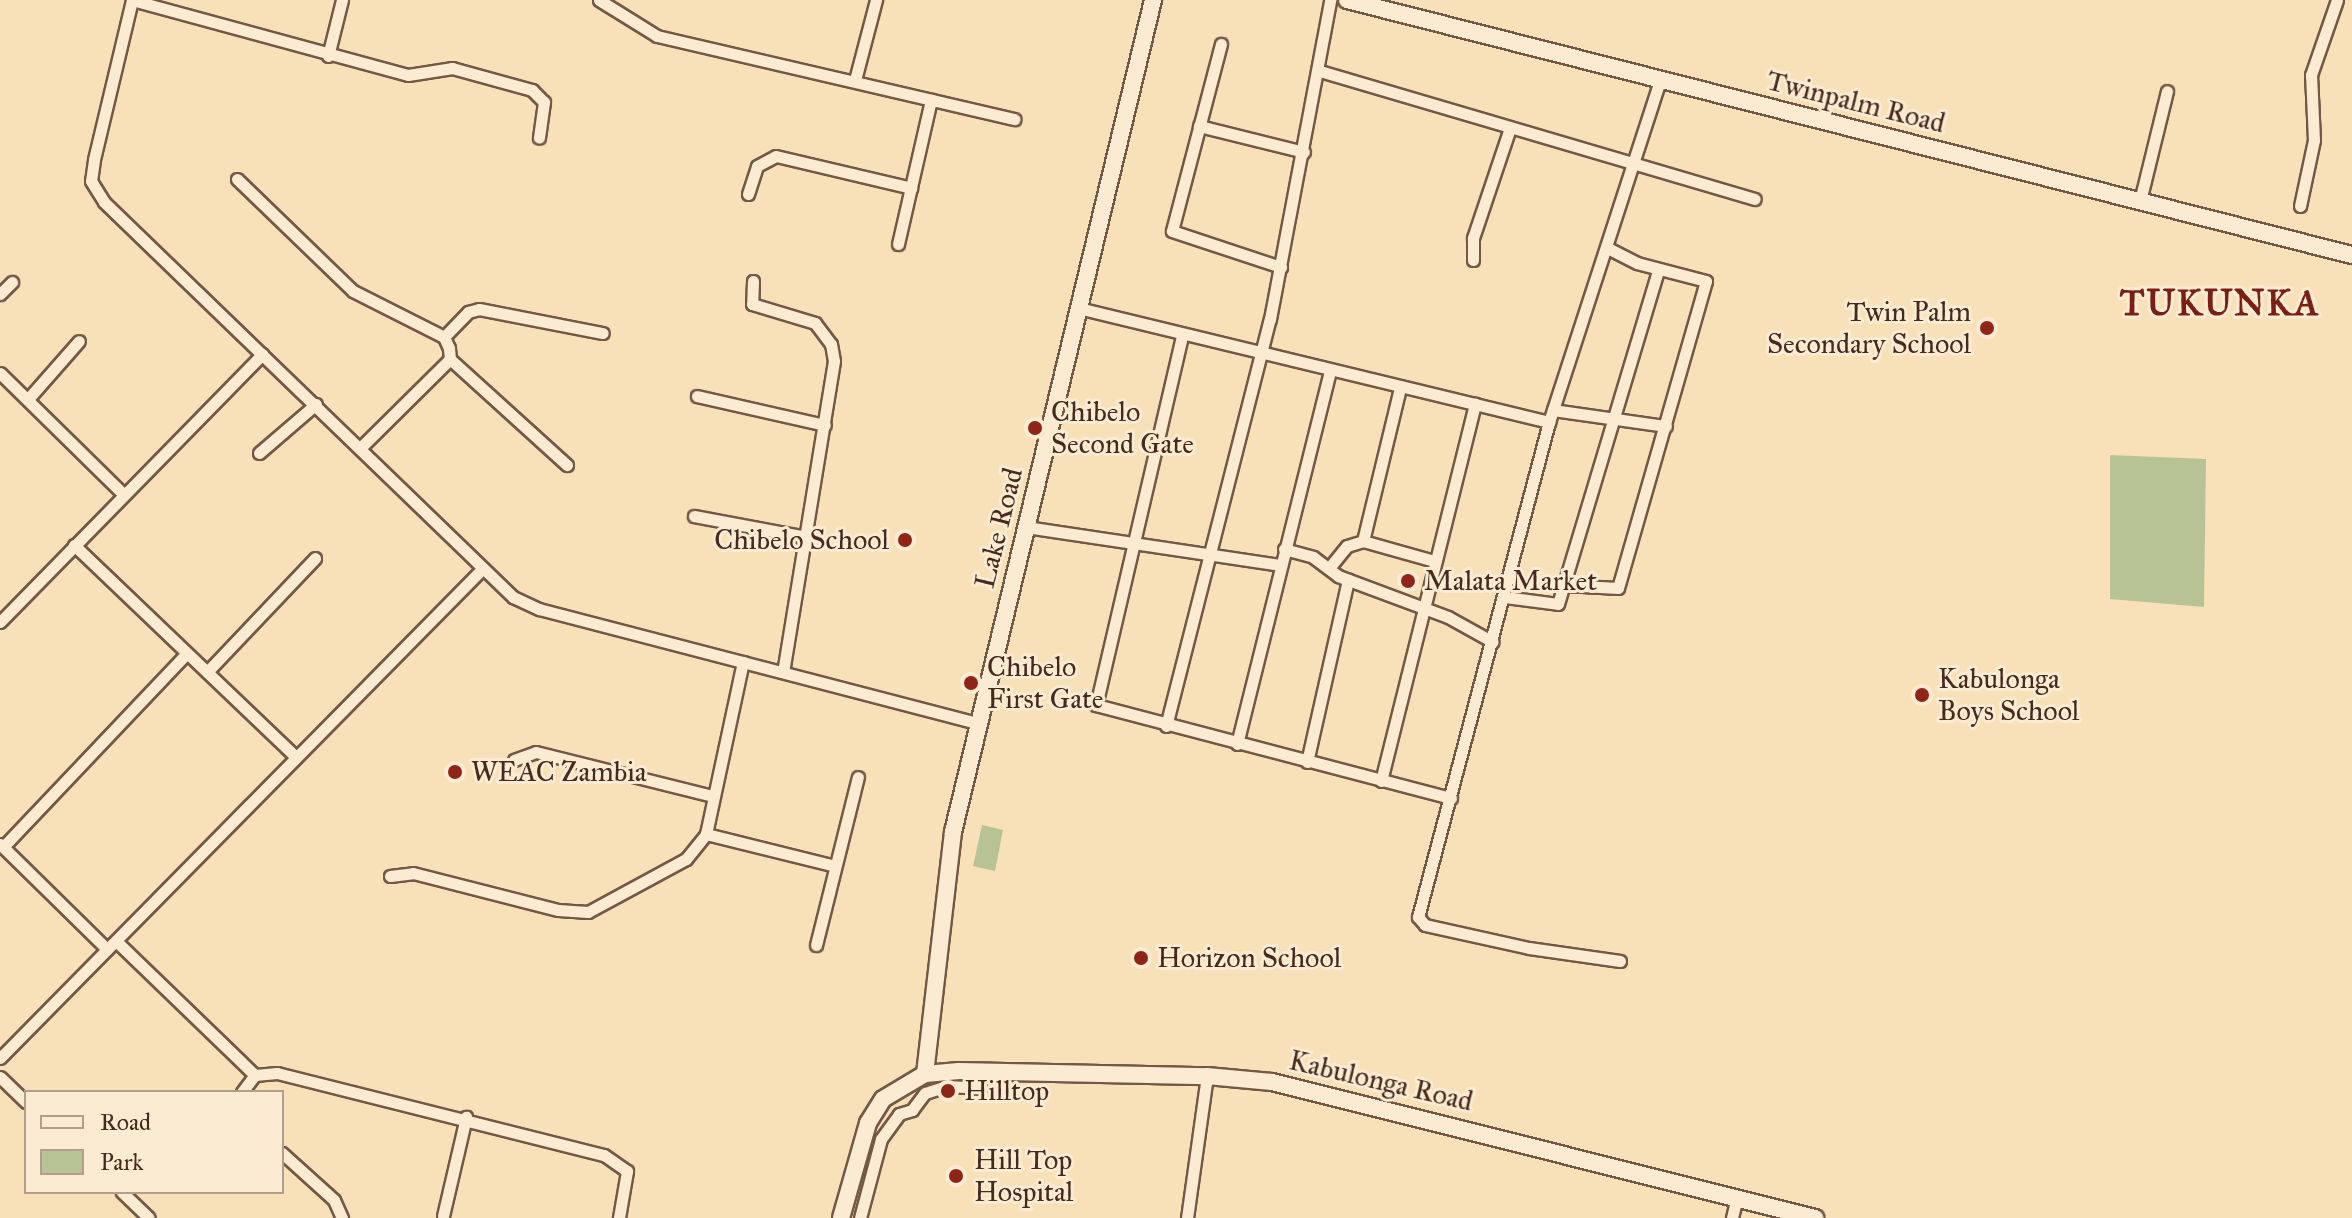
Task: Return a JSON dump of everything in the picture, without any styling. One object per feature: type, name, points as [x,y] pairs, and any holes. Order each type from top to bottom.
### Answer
[{"type":"main road","name":"Lake Road","points":[[925,1074],[944,890],[978,723],[1153,0]]},
{"type":"main road","name":"Twinpalm Road","points":[[1347,0],[2352,255]]},
{"type":"main road","name":"Kabulonga Road","points":[[925,1074],[1207,1076],[1327,1093],[1815,1218]]},
{"type":"main road","points":[[841,1218],[874,1111],[889,1093],[925,1074]]},
{"type":"street","points":[[539,138],[544,102],[532,90],[452,68],[408,75],[328,56],[132,0],[91,181],[104,202],[362,446],[513,597],[539,609],[978,723]]},
{"type":"street","points":[[328,56],[342,0]]},
{"type":"street","points":[[599,0],[657,36],[1014,119]]},
{"type":"street","points":[[855,80],[876,0]]},
{"type":"street","points":[[1166,726],[1281,267],[1320,71],[1330,0]]},
{"type":"street","points":[[2300,206],[2315,130],[2311,75],[2337,0]]},
{"type":"street","points":[[1221,44],[1173,234],[1281,267]]},
{"type":"street","points":[[1320,71],[1755,199]]},
{"type":"street","points":[[1620,961],[1570,956],[1420,922],[1419,910],[1551,416],[1660,80]]},
{"type":"street","points":[[2140,201],[2167,91]]},
{"type":"street","points":[[898,244],[931,100]]},
{"type":"street","points":[[1199,126],[1304,152]]},
{"type":"street","points":[[1473,260],[1473,238],[1510,128]]},
{"type":"street","points":[[748,194],[757,166],[776,156],[911,188]]},
{"type":"street","points":[[237,179],[353,291],[444,337],[450,359],[567,465]]},
{"type":"street","points":[[1564,585],[1618,588],[1706,281],[1658,270],[1608,248]]},
{"type":"street","points":[[1505,597],[1556,606],[1658,270]]},
{"type":"street","points":[[753,281],[756,308],[797,314],[815,323],[831,344],[834,361],[783,672]]},
{"type":"street","points":[[0,294],[12,282]]},
{"type":"street","points":[[1078,308],[1182,336],[1475,404],[1551,416],[1615,416],[1666,426]]},
{"type":"street","points":[[444,337],[479,309],[603,333]]},
{"type":"street","points":[[1182,336],[1136,547],[1096,701],[1103,710],[1451,798]]},
{"type":"street","points":[[28,399],[79,341]]},
{"type":"street","points":[[0,622],[262,354]]},
{"type":"street","points":[[362,446],[450,359]]},
{"type":"street","points":[[1237,744],[1330,371]]},
{"type":"street","points":[[0,373],[123,494]]},
{"type":"street","points":[[1363,541],[1400,388]]},
{"type":"street","points":[[697,396],[825,425]]},
{"type":"street","points":[[259,453],[316,404]]},
{"type":"street","points":[[1381,781],[1475,404]]},
{"type":"street","points":[[694,516],[806,537]]},
{"type":"street","points":[[1026,527],[1136,547],[1281,565]]},
{"type":"street","points":[[1329,568],[1347,546],[1363,541],[1434,561]]},
{"type":"street","points":[[74,545],[296,757]]},
{"type":"street","points":[[1284,549],[1329,568],[1348,580],[1422,607],[1493,642]]},
{"type":"street","points":[[207,672],[315,558]]},
{"type":"street","points":[[0,1058],[483,568]]},
{"type":"street","points":[[1307,762],[1348,580]]},
{"type":"street","points":[[187,653],[2,845],[255,1075],[289,1075],[466,1117],[621,1163],[628,1180],[619,1218]]},
{"type":"street","points":[[390,876],[413,873],[558,910],[588,912],[686,859],[706,834],[743,662]]},
{"type":"street","points":[[514,760],[536,752],[712,796]]},
{"type":"street","points":[[816,945],[858,777]]},
{"type":"street","points":[[706,834],[835,866]]},
{"type":"street","points":[[244,1090],[255,1075]]},
{"type":"street","points":[[1187,1218],[1207,1076]]},
{"type":"street","points":[[0,1077],[24,1100]]},
{"type":"street","points":[[860,1218],[881,1139],[899,1114],[912,1110],[925,1093],[946,1086],[980,1088]]},
{"type":"street","points":[[443,1216],[466,1117]]},
{"type":"street","points":[[284,1155],[334,1200],[342,1218]]},
{"type":"street","points":[[124,1194],[149,1218]]},
{"type":"street","points":[[133,1203],[142,1194]]},
{"type":"street","points":[[1732,1218],[1737,1197]]},
{"type":"green space","points":[[2110,455],[2206,459],[2204,607],[2110,599]]},
{"type":"green space","points":[[982,825],[1003,830],[995,871],[973,866]]},
{"type":"place","name":"Twin Palm Secondary School","points":[[1987,328]]},
{"type":"place","name":"Chibelo Second Gate","points":[[1035,428]]},
{"type":"place","name":"Chibelo School","points":[[905,540]]},
{"type":"place","name":"Malata Market","points":[[1408,581]]},
{"type":"place","name":"Chibelo First Gate","points":[[971,683]]},
{"type":"place","name":"Kabulonga Boys School","points":[[1922,695]]},
{"type":"place","name":"WEAC Zambia","points":[[455,772]]},
{"type":"place","name":"Horizon School","points":[[1141,958]]},
{"type":"place","name":"Hilltop","points":[[948,1091]]},
{"type":"place","name":"Hill Top Hospital","points":[[956,1176]]},
{"type":"district","name":"TUKUNKA","points":[[2220,304]]}]
